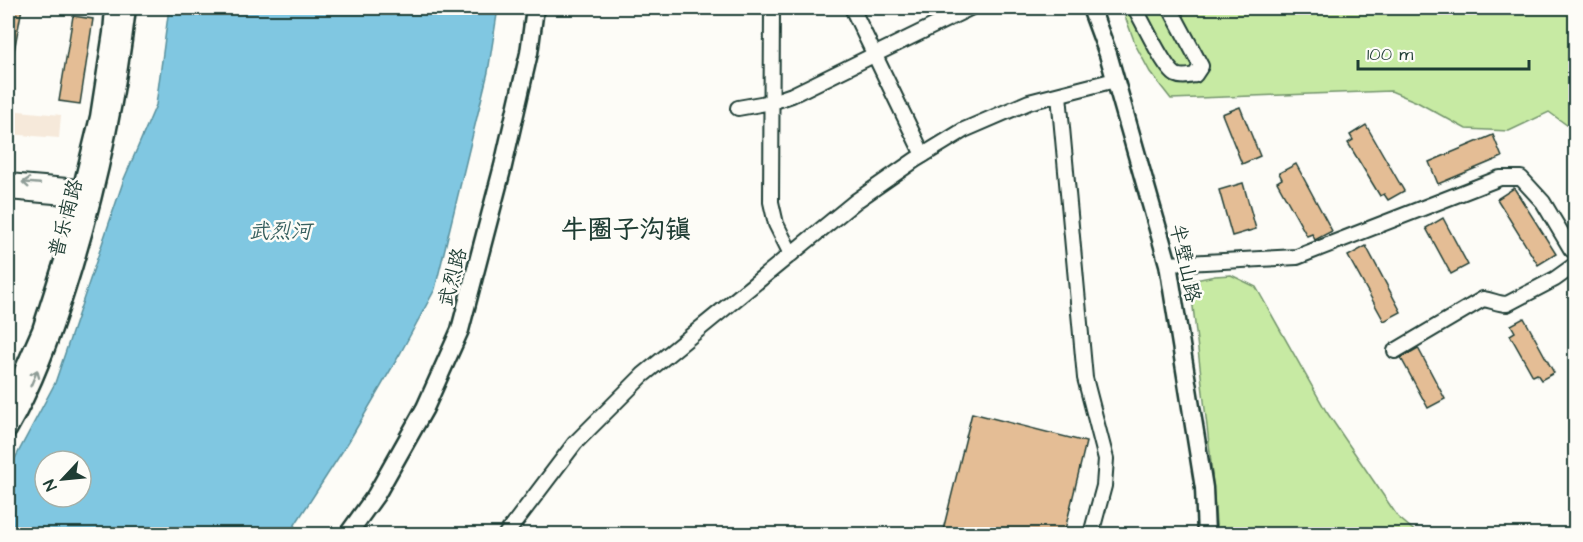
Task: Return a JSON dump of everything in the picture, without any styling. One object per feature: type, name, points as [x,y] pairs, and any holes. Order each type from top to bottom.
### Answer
[{"type":"main road","name":"普乐南路","points":[[8,430],[23,403],[54,329],[75,262],[112,33],[114,8]]},
{"type":"main road","name":"普乐南路","points":[[8,405],[41,330],[111,117],[127,8]]},
{"type":"main road","name":"武烈路","points":[[348,534],[376,495],[425,408],[460,330],[503,166],[529,52],[535,8]]},
{"type":"main road","name":"半壁山路","points":[[1090,8],[1108,54],[1168,264],[1204,489],[1206,534]]},
{"type":"street","points":[[772,8],[771,202],[776,224],[791,254]]},
{"type":"street","points":[[852,8],[923,155]]},
{"type":"street","points":[[738,108],[772,102],[792,95],[970,8]]},
{"type":"street","points":[[1136,8],[1165,62],[1175,74],[1185,77],[1195,75],[1201,66],[1170,8]]},
{"type":"street","points":[[506,534],[575,443],[643,375],[856,201],[964,130],[1029,102],[1115,80]]},
{"type":"street","points":[[1059,95],[1085,378],[1106,459],[1104,486],[1091,534]]},
{"type":"street","points":[[1168,264],[1297,257],[1500,178],[1521,178],[1543,202],[1575,253]]},
{"type":"street","points":[[8,181],[87,193]]},
{"type":"street","points":[[8,192],[87,193]]},
{"type":"street","points":[[1395,351],[1483,298],[1507,304],[1555,279],[1575,264]]},
{"type":"shaded area","points":[[8,110],[61,115],[59,138],[8,134]]},
{"type":"green space","points":[[1122,8],[1575,8],[1575,131],[1549,112],[1509,131],[1466,129],[1417,102],[1391,91],[1171,99],[1150,72],[1136,46]]},
{"type":"green space","points":[[1231,275],[1256,287],[1326,411],[1398,517],[1418,534],[1217,534],[1190,281]]},
{"type":"water","name":"武烈河","points":[[169,8],[498,8],[488,72],[435,289],[349,441],[289,534],[8,534],[8,468],[55,383],[124,179],[156,105]]},
{"type":"building","points":[[8,8],[22,8],[12,62],[8,61]]},
{"type":"building","points":[[73,16],[93,19],[80,104],[59,101]]},
{"type":"building","points":[[1240,107],[1260,156],[1242,164],[1222,114]]},
{"type":"building","points":[[1366,125],[1404,191],[1388,200],[1384,194],[1380,196],[1348,143],[1353,140],[1350,135]]},
{"type":"building","points":[[1493,135],[1502,157],[1438,184],[1429,162]]},
{"type":"building","points":[[1296,164],[1332,231],[1315,240],[1312,234],[1307,236],[1277,182],[1282,179],[1279,173]]},
{"type":"building","points":[[1243,183],[1256,229],[1232,236],[1219,190]]},
{"type":"building","points":[[1514,188],[1556,254],[1538,265],[1497,199]]},
{"type":"building","points":[[1443,218],[1468,265],[1451,274],[1426,228]]},
{"type":"building","points":[[1366,246],[1401,312],[1384,321],[1348,256]]},
{"type":"building","points":[[1524,318],[1554,373],[1541,380],[1537,374],[1533,376],[1510,335],[1515,332],[1511,325]]},
{"type":"building","points":[[1418,348],[1445,399],[1428,408],[1401,358]]},
{"type":"building","points":[[972,413],[1086,442],[1064,534],[963,534],[943,530]]},
{"type":"district","name":"牛圈子沟镇","points":[[626,229]]}]
